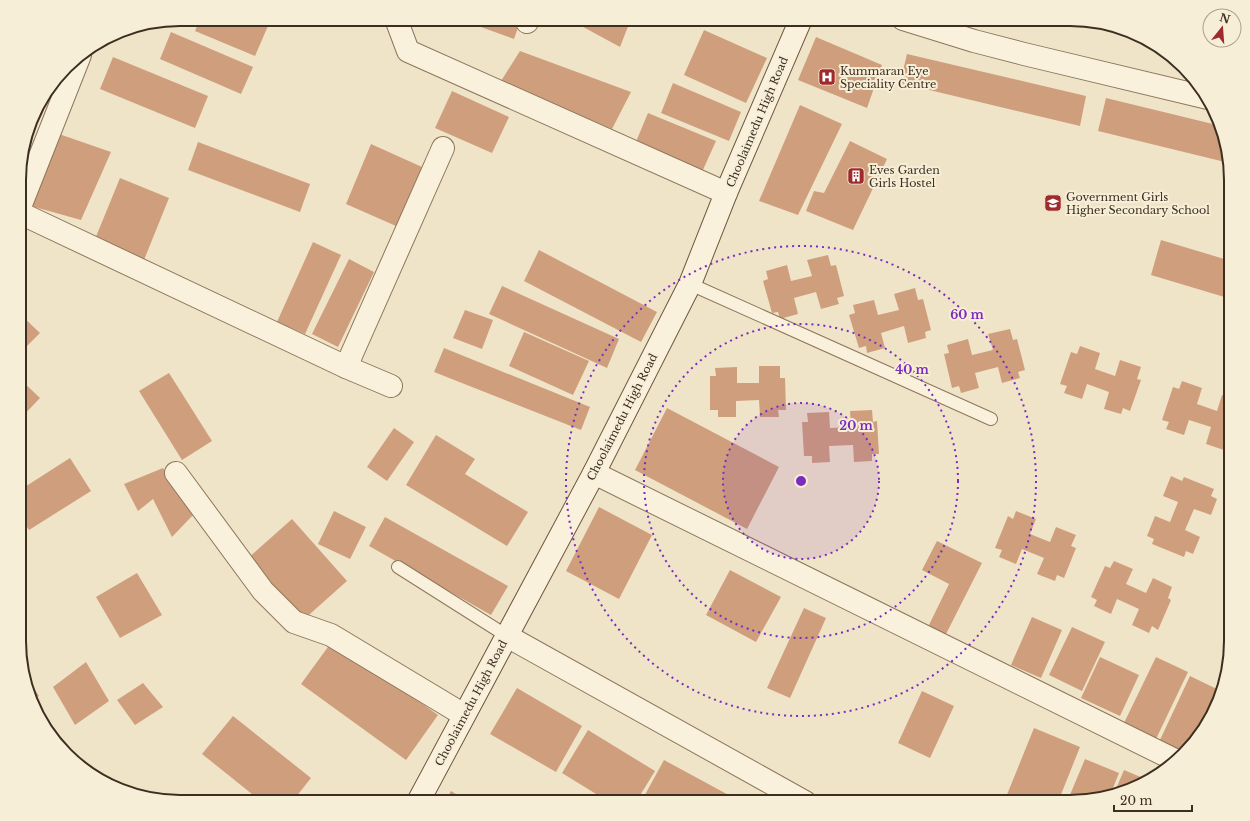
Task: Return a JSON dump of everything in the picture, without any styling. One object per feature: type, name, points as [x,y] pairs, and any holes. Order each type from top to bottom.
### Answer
[{"type":"street","points":[[399,26],[408,51],[726,193]]},
{"type":"street","name":"Choolaimedu High Road","points":[[422,795],[594,473],[690,284],[726,193],[798,26]]},
{"type":"street","points":[[926,26],[1024,54],[1199,96]]},
{"type":"street","points":[[26,192],[75,67]]},
{"type":"street","points":[[346,367],[443,148]]},
{"type":"street","points":[[26,216],[346,367],[391,386]]},
{"type":"street","points":[[176,473],[263,591],[294,622],[331,635],[464,715]]},
{"type":"street","points":[[594,473],[1171,758]]},
{"type":"street","points":[[507,636],[792,795]]},
{"type":"lane","points":[[690,284],[991,419]]},
{"type":"lane","points":[[398,567],[507,636]]},
{"type":"building","points":[[197,26],[268,26],[255,56],[195,31]]},
{"type":"building","points":[[478,26],[519,26],[514,39]]},
{"type":"building","points":[[581,26],[628,26],[620,47]]},
{"type":"building","points":[[704,30],[767,58],[746,103],[684,75]]},
{"type":"building","points":[[171,32],[253,67],[241,94],[160,59]]},
{"type":"building","points":[[816,37],[882,65],[867,108],[798,80]]},
{"type":"building","points":[[520,51],[631,92],[612,129],[501,81]]},
{"type":"building","points":[[907,54],[1086,96],[1080,126],[900,83]]},
{"type":"building","points":[[113,57],[208,96],[195,128],[100,89]]},
{"type":"building","points":[[673,83],[741,112],[729,141],[661,113]]},
{"type":"building","points":[[452,91],[509,117],[492,153],[435,128]]},
{"type":"building","points":[[1106,98],[1213,124],[1219,140],[1223,162],[1098,131]]},
{"type":"building","points":[[800,105],[842,124],[798,215],[759,201]]},
{"type":"building","points":[[648,113],[716,141],[702,172],[635,144]]},
{"type":"building","points":[[59,134],[111,152],[81,220],[31,206]]},
{"type":"building","name":"Eves Garden Girls Hostel","points":[[850,141],[887,159],[853,230],[806,211],[814,191],[824,193]]},
{"type":"building","points":[[198,142],[310,184],[300,212],[188,170]]},
{"type":"building","points":[[371,144],[422,167],[396,226],[346,204]]},
{"type":"building","points":[[120,178],[169,198],[144,260],[95,239]]},
{"type":"building","points":[[1161,240],[1224,259],[1224,297],[1151,275]]},
{"type":"building","points":[[313,242],[341,255],[305,334],[277,322]]},
{"type":"building","points":[[539,250],[657,312],[641,342],[524,281]]},
{"type":"building","points":[[828,255],[831,266],[836,265],[844,296],[837,298],[839,304],[821,309],[816,292],[794,298],[798,314],[780,319],[778,312],[772,313],[763,281],[768,279],[766,271],[787,265],[791,281],[812,276],[807,260]]},
{"type":"building","points":[[349,259],[374,272],[338,347],[312,334]]},
{"type":"building","points":[[502,286],[619,339],[607,368],[489,314]]},
{"type":"building","points":[[915,288],[918,300],[923,299],[931,330],[925,332],[926,338],[908,343],[904,326],[881,333],[885,348],[867,353],[866,346],[859,348],[849,315],[855,313],[853,305],[874,300],[878,315],[899,310],[894,294]]},
{"type":"building","points":[[465,310],[493,320],[482,349],[453,338]]},
{"type":"building","points":[[26,320],[40,333],[26,347]]},
{"type":"building","points":[[1010,329],[1013,340],[1017,339],[1025,370],[1018,372],[1020,378],[1002,383],[998,367],[975,373],[979,388],[961,393],[959,386],[952,388],[944,354],[949,353],[947,345],[968,339],[972,355],[993,350],[988,334]]},
{"type":"building","points":[[524,332],[589,361],[573,395],[509,366]]},
{"type":"building","points":[[1080,346],[1100,353],[1095,369],[1115,376],[1120,360],[1141,367],[1137,379],[1141,380],[1130,411],[1123,408],[1121,414],[1104,409],[1109,392],[1087,384],[1082,399],[1064,393],[1067,386],[1060,384],[1071,352],[1077,354]]},
{"type":"building","points":[[444,348],[590,407],[581,430],[434,372]]},
{"type":"building","points":[[759,366],[780,366],[780,378],[785,378],[786,410],[778,410],[779,417],[760,417],[759,400],[736,401],[736,417],[718,417],[718,410],[710,410],[710,376],[716,376],[715,368],[737,367],[737,383],[759,383]]},
{"type":"building","points":[[169,373],[212,441],[182,460],[139,391]]},
{"type":"building","points":[[1182,381],[1202,388],[1197,404],[1217,411],[1222,395],[1224,396],[1224,450],[1206,444],[1211,427],[1189,420],[1184,435],[1166,429],[1169,422],[1162,420],[1173,387],[1179,389]]},
{"type":"building","points":[[26,385],[40,398],[26,413]]},
{"type":"building","points":[[667,408],[779,467],[747,529],[635,470]]},
{"type":"building","points":[[872,410],[873,422],[877,421],[879,454],[872,454],[872,461],[854,462],[853,445],[829,446],[830,462],[812,463],[812,456],[804,456],[802,422],[808,422],[807,413],[829,412],[830,428],[851,427],[850,411]]},
{"type":"building","points":[[394,428],[414,442],[387,481],[367,467]]},
{"type":"building","points":[[436,435],[475,459],[465,474],[528,512],[507,546],[406,485]]},
{"type":"building","points":[[70,458],[91,491],[29,530],[26,525],[26,486]]},
{"type":"building","points":[[163,468],[193,515],[172,537],[153,499],[138,511],[124,484]]},
{"type":"building","points":[[1171,476],[1182,481],[1184,477],[1214,489],[1211,496],[1217,499],[1211,515],[1194,509],[1185,530],[1200,537],[1193,554],[1186,551],[1184,557],[1152,544],[1154,539],[1147,536],[1155,516],[1170,522],[1178,502],[1163,496]]},
{"type":"building","points":[[599,507],[652,535],[619,599],[566,571]]},
{"type":"building","points":[[334,511],[366,527],[350,559],[318,544]]},
{"type":"building","points":[[1016,511],[1036,519],[1030,534],[1050,542],[1056,527],[1076,535],[1071,546],[1076,548],[1064,578],[1057,575],[1055,581],[1037,574],[1044,558],[1022,549],[1016,564],[999,557],[1002,550],[995,548],[1008,516],[1013,519]]},
{"type":"building","points":[[385,517],[508,586],[491,615],[369,546]]},
{"type":"building","points":[[292,519],[347,581],[301,622],[246,560]]},
{"type":"building","points":[[937,541],[982,563],[945,636],[928,627],[949,584],[922,570]]},
{"type":"building","points":[[1114,561],[1133,569],[1126,584],[1146,593],[1153,578],[1172,587],[1168,598],[1171,600],[1158,630],[1152,626],[1149,633],[1132,625],[1139,609],[1117,599],[1111,614],[1094,606],[1097,600],[1091,597],[1105,566],[1110,568]]},
{"type":"building","points":[[730,570],[781,597],[756,642],[706,615]]},
{"type":"building","points":[[137,573],[162,615],[120,638],[96,597]]},
{"type":"building","points":[[804,608],[826,618],[790,698],[767,688]]},
{"type":"building","points":[[1032,617],[1062,630],[1041,678],[1011,665]]},
{"type":"building","points":[[1072,627],[1105,642],[1082,691],[1049,675]]},
{"type":"building","points":[[333,640],[438,715],[406,760],[301,684]]},
{"type":"building","points":[[1100,657],[1139,675],[1120,716],[1081,698]]},
{"type":"building","points":[[1156,657],[1188,672],[1156,739],[1124,723]]},
{"type":"building","points":[[86,662],[109,701],[75,725],[53,687]]},
{"type":"building","points":[[1190,676],[1217,689],[1198,727],[1177,752],[1159,742]]},
{"type":"building","points":[[143,683],[163,707],[135,725],[117,700]]},
{"type":"building","points":[[33,686],[39,696],[37,697]]},
{"type":"building","points":[[517,688],[582,726],[556,772],[490,734]]},
{"type":"building","points":[[922,691],[954,706],[930,758],[898,743]]},
{"type":"building","points":[[233,716],[311,778],[298,795],[253,795],[202,754]]},
{"type":"building","points":[[1034,728],[1080,747],[1061,795],[1007,795]]},
{"type":"building","points":[[588,730],[655,771],[640,795],[598,795],[562,773]]},
{"type":"building","points":[[1085,759],[1119,773],[1112,789],[1090,794],[1070,795]]},
{"type":"building","points":[[664,760],[729,795],[645,795]]},
{"type":"building","points":[[1124,770],[1141,777],[1120,787],[1116,788]]},
{"type":"building","points":[[451,791],[458,795],[449,795]]},
{"type":"place","name":"Kummaran Eye Speciality Centre","points":[[827,77]]},
{"type":"place","name":"Eves Garden Girls Hostel","points":[[856,176]]},
{"type":"place","name":"Government Girls Higher Secondary School","points":[[1053,203]]}]
